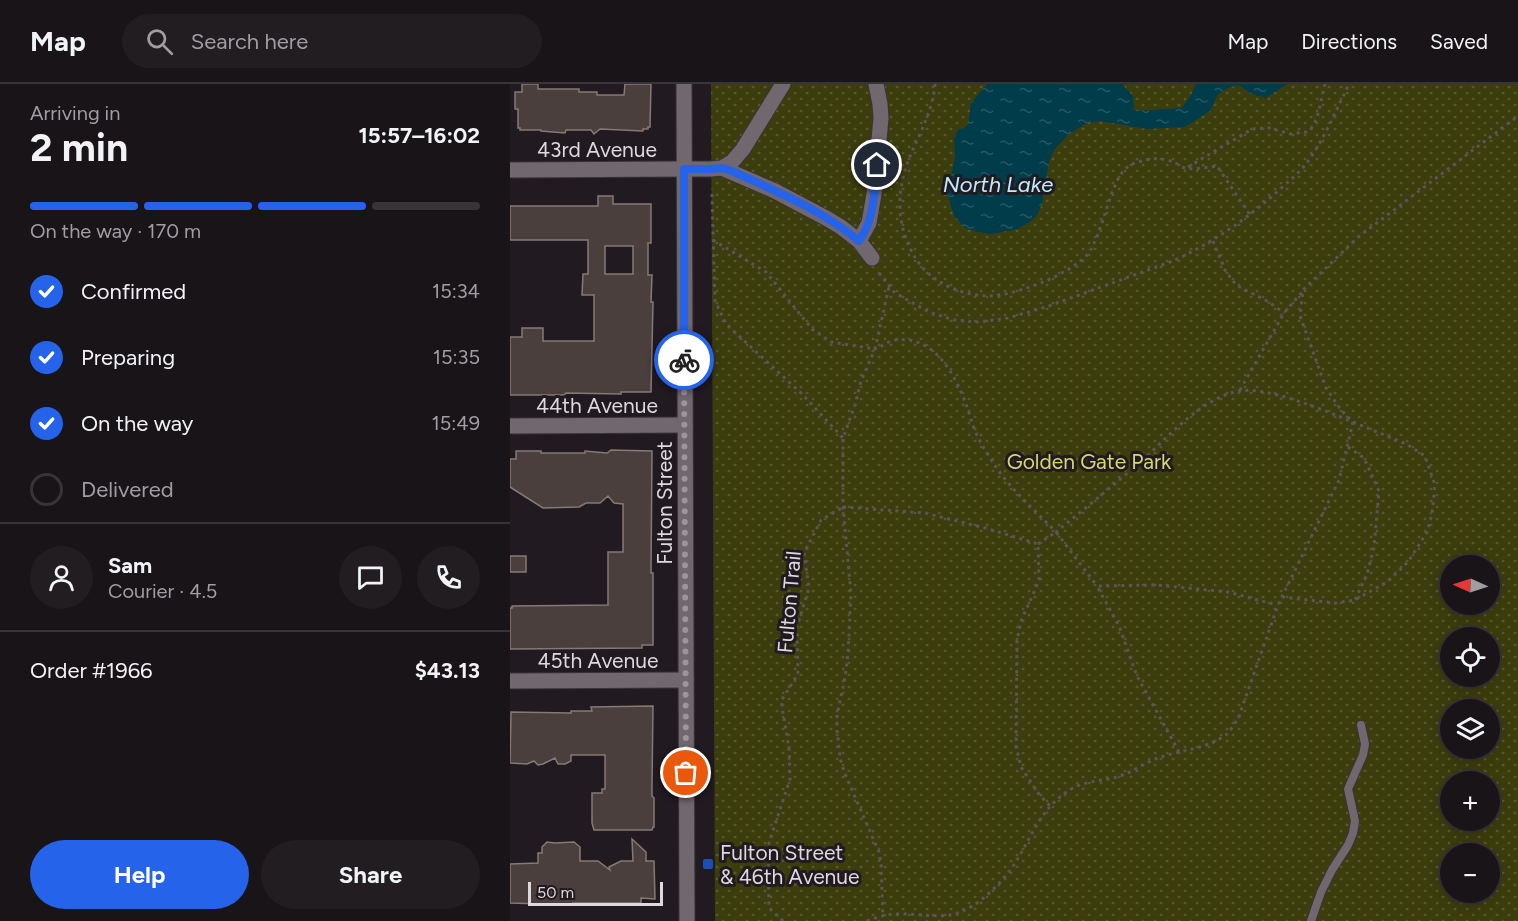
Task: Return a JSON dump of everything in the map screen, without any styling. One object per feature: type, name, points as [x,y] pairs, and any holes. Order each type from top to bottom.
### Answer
[{"type":"street","name":"Fulton Street","points":[[684,84],[687,921]]},
{"type":"street","points":[[722,168],[740,154],[783,84]]},
{"type":"street","points":[[859,241],[869,223],[874,194],[881,118],[876,84]]},
{"type":"street","name":"43rd Avenue","points":[[510,170],[722,168]]},
{"type":"street","points":[[722,168],[809,208],[841,227],[859,241],[872,258]]},
{"type":"street","name":"44th Avenue","points":[[510,426],[685,426]]},
{"type":"street","name":"45th Avenue","points":[[510,681],[686,680]]},
{"type":"lane","points":[[1311,921],[1324,885],[1353,833],[1355,821],[1348,789],[1363,755],[1365,744],[1361,725]]},
{"type":"path","points":[[935,84],[931,107],[906,168],[900,215],[906,240],[919,262],[936,280],[955,290],[987,296],[1005,294],[1061,273],[1082,259],[1100,231],[1123,170],[1136,162],[1152,159],[1171,161],[1186,168],[1217,166],[1250,215]]},
{"type":"path","points":[[1186,168],[1252,129],[1269,128],[1291,134],[1311,129],[1317,118],[1325,84]]},
{"type":"path","points":[[872,258],[882,278],[904,300],[940,316],[966,321],[994,320],[1024,314],[1092,291],[1173,261],[1213,241],[1250,215],[1305,166],[1349,84]]},
{"type":"path","points":[[1240,391],[1284,313],[1303,290],[1357,238],[1518,116]]},
{"type":"path","points":[[712,194],[715,301],[726,324],[801,393],[843,438]]},
{"type":"path","points":[[713,240],[766,272],[812,328],[831,342],[875,349],[894,340],[911,340],[931,348],[939,356],[954,378],[976,434],[994,464],[1056,532],[1097,586],[1119,626],[1137,676],[1179,752]]},
{"type":"path","points":[[1213,241],[1225,270],[1236,285],[1269,302],[1284,313]]},
{"type":"path","points":[[883,916],[879,852],[845,774],[838,743],[837,715],[848,653],[851,594],[843,507],[843,438],[861,381],[875,349],[889,287]]},
{"type":"path","points":[[1303,290],[1300,316],[1326,388],[1341,410],[1353,422]]},
{"type":"path","points":[[1038,544],[1056,532],[1137,464],[1193,413],[1213,400],[1240,391],[1269,392],[1322,410],[1406,444],[1425,456],[1435,485],[1432,514],[1427,532],[1408,562],[1387,582],[1355,600],[1335,603],[1282,597]]},
{"type":"path","points":[[867,921],[897,914],[949,916],[966,910],[1006,876],[1032,831],[1050,806],[1062,795],[1082,784],[1119,777],[1159,757],[1211,742],[1228,733],[1238,719],[1278,605],[1339,480],[1353,422]]},
{"type":"path","points":[[1348,447],[1365,458],[1379,491],[1374,547],[1367,574],[1355,600]]},
{"type":"path","points":[[843,507],[925,513],[1038,544]]},
{"type":"path","name":"Fulton Trail","points":[[783,921],[769,908],[768,846],[790,779],[789,747],[781,701],[798,674],[798,627],[808,588],[804,552],[821,520],[843,507]]},
{"type":"path","points":[[1038,544],[1039,580],[1021,621],[1017,640],[1016,746],[1021,766],[1038,794],[1050,806]]},
{"type":"path","points":[[1097,586],[1157,585],[1228,592],[1278,605]]},
{"type":"green space","name":"Golden Gate Park","points":[[711,84],[1518,84],[1518,921],[715,921]]},
{"type":"water","name":"North Lake","points":[[987,84],[1122,84],[1133,96],[1134,111],[1182,108],[1196,84],[1288,84],[1265,98],[1250,93],[1239,85],[1228,88],[1218,94],[1210,111],[1185,127],[1147,129],[1100,121],[1087,123],[1067,136],[1054,150],[1049,161],[1042,204],[1037,215],[1018,229],[991,234],[965,228],[955,217],[948,194],[955,157],[956,133],[968,124],[971,103]]},
{"type":"building","points":[[522,84],[538,84],[538,89],[579,89],[579,92],[597,92],[597,95],[624,95],[625,84],[651,84],[650,127],[643,131],[600,129],[594,134],[591,130],[566,130],[565,133],[520,130],[518,128],[518,109],[515,109],[515,92],[522,92]]},
{"type":"building","points":[[598,196],[613,196],[613,204],[651,204],[648,275],[652,275],[651,302],[653,302],[651,392],[510,395],[510,337],[522,337],[522,328],[543,328],[543,341],[594,341],[594,295],[582,295],[583,274],[588,274],[588,240],[510,240],[510,206],[598,206]],"holes":[[[605,246],[633,246],[633,274],[605,274]]]},
{"type":"building","points":[[611,450],[652,451],[653,645],[642,645],[642,648],[510,649],[510,608],[512,606],[608,605],[608,552],[623,552],[623,504],[614,503],[608,496],[600,503],[586,503],[579,507],[543,508],[510,487],[510,459],[516,459],[516,451],[607,453]]},
{"type":"building","points":[[510,556],[526,556],[526,572],[510,572]]},
{"type":"building","points":[[653,706],[654,827],[652,830],[594,830],[592,793],[602,793],[602,789],[605,789],[605,755],[571,755],[571,761],[565,764],[558,764],[555,758],[538,765],[534,761],[527,764],[510,763],[511,712],[571,713],[571,711],[592,711],[591,707]]},
{"type":"building","points":[[632,839],[646,852],[646,861],[654,861],[655,899],[641,898],[641,903],[573,903],[571,905],[510,903],[510,864],[538,863],[538,853],[542,853],[542,847],[547,842],[574,842],[580,847],[580,861],[598,861],[610,870],[609,867],[621,861],[633,861]]},
{"type":"way so far","points":[[684,360],[686,773]]},
{"type":"place","name":"Fulton Street & 46th Avenue","points":[[708,864]]},
{"type":"route","points":[[684,360],[684,169],[722,168],[732,171],[809,208],[859,241],[867,229],[871,216],[877,165]]}]
